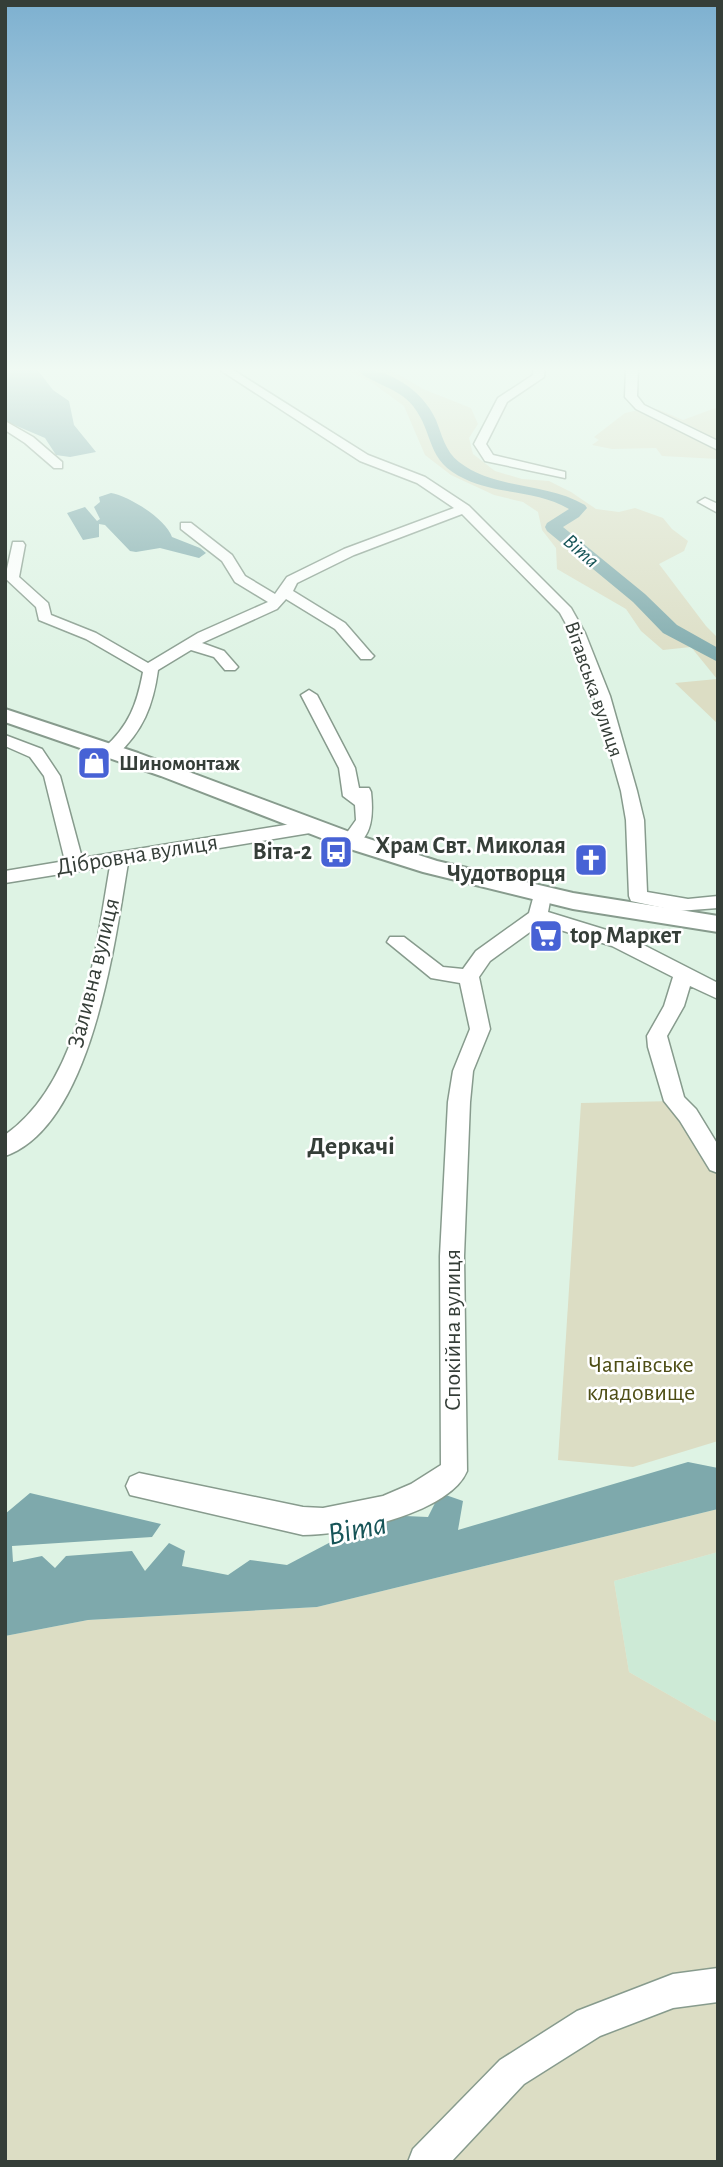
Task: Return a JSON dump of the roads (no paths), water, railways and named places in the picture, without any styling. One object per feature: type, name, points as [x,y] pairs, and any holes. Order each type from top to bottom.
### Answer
[{"type":"main road","points":[[5,715],[349,841],[540,906],[718,924]]},
{"type":"street","name":"Вітавська вулиця","points":[[393,469],[421,480],[464,509],[566,611],[578,633],[601,696],[635,820],[638,897],[656,902],[706,905],[718,902]]},
{"type":"street","points":[[536,469],[561,475]]},
{"type":"street","points":[[705,502],[718,509]]},
{"type":"street","points":[[18,545],[12,578],[43,606],[44,617],[91,636],[142,667],[151,668],[190,643],[272,606],[292,580],[349,552],[464,509]]},
{"type":"street","points":[[186,526],[227,558],[240,579],[340,626],[366,656]]},
{"type":"street","points":[[190,643],[219,654],[230,667]]},
{"type":"street","points":[[110,752],[130,734],[141,718],[151,668]]},
{"type":"street","points":[[309,695],[347,768],[352,796],[364,803]]},
{"type":"street","points":[[5,740],[36,753],[52,776],[75,865]]},
{"type":"street","points":[[349,841],[365,820],[362,776]]},
{"type":"street","name":"Дібровна вулиця","points":[[5,877],[310,827]]},
{"type":"street","name":"Заливна вулиця","points":[[5,1147],[34,1128],[46,1114],[66,1078],[87,1020],[120,857]]},
{"type":"street","points":[[397,942],[438,972],[470,977],[483,956],[540,906],[620,941],[718,992]]},
{"type":"street","points":[[684,974],[674,1006],[657,1036],[658,1047],[675,1101],[688,1115],[718,1164]]},
{"type":"street","name":"Спокійна вулиця","points":[[139,1486],[303,1521],[331,1522],[388,1508],[432,1490],[454,1471],[452,1256],[459,1102],[463,1071],[480,1029],[470,977]]},
{"type":"street","points":[[426,2162],[512,2072],[589,2024],[673,1991],[718,1985]]},
{"type":"water","points":[[111,493],[146,509],[162,523],[172,537],[206,553],[199,558],[160,548],[130,551],[105,525],[99,524],[99,537],[83,540],[67,513],[85,507],[97,521],[100,519],[94,507],[100,502],[99,497]]},
{"type":"water","points":[[688,1462],[718,1468],[718,1509],[317,1607],[88,1620],[5,1636],[5,1514],[30,1493],[161,1524],[152,1537],[12,1546],[13,1562],[42,1556],[55,1568],[66,1556],[132,1551],[145,1571],[169,1543],[185,1551],[182,1566],[228,1575],[250,1560],[287,1565],[382,1515],[428,1517],[440,1493],[463,1501],[458,1530]]},
{"type":"waterway","name":"Віта","points":[[459,469],[484,482],[550,495],[579,508],[553,527],[639,598],[670,629],[718,656]]},
{"type":"place","name":"Шиномонтаж","points":[[94,763]]},
{"type":"place","name":"Віта-2","points":[[336,852]]},
{"type":"place","name":"Храм Свт. Миколая Чудотворця","points":[[591,860]]},
{"type":"place","name":"top Маркет","points":[[546,936]]},
{"type":"district","name":"Деркачі","points":[[351,1146]]},
{"type":"park label","name":"Чапаївське кладовище","points":[[641,1379]]}]
